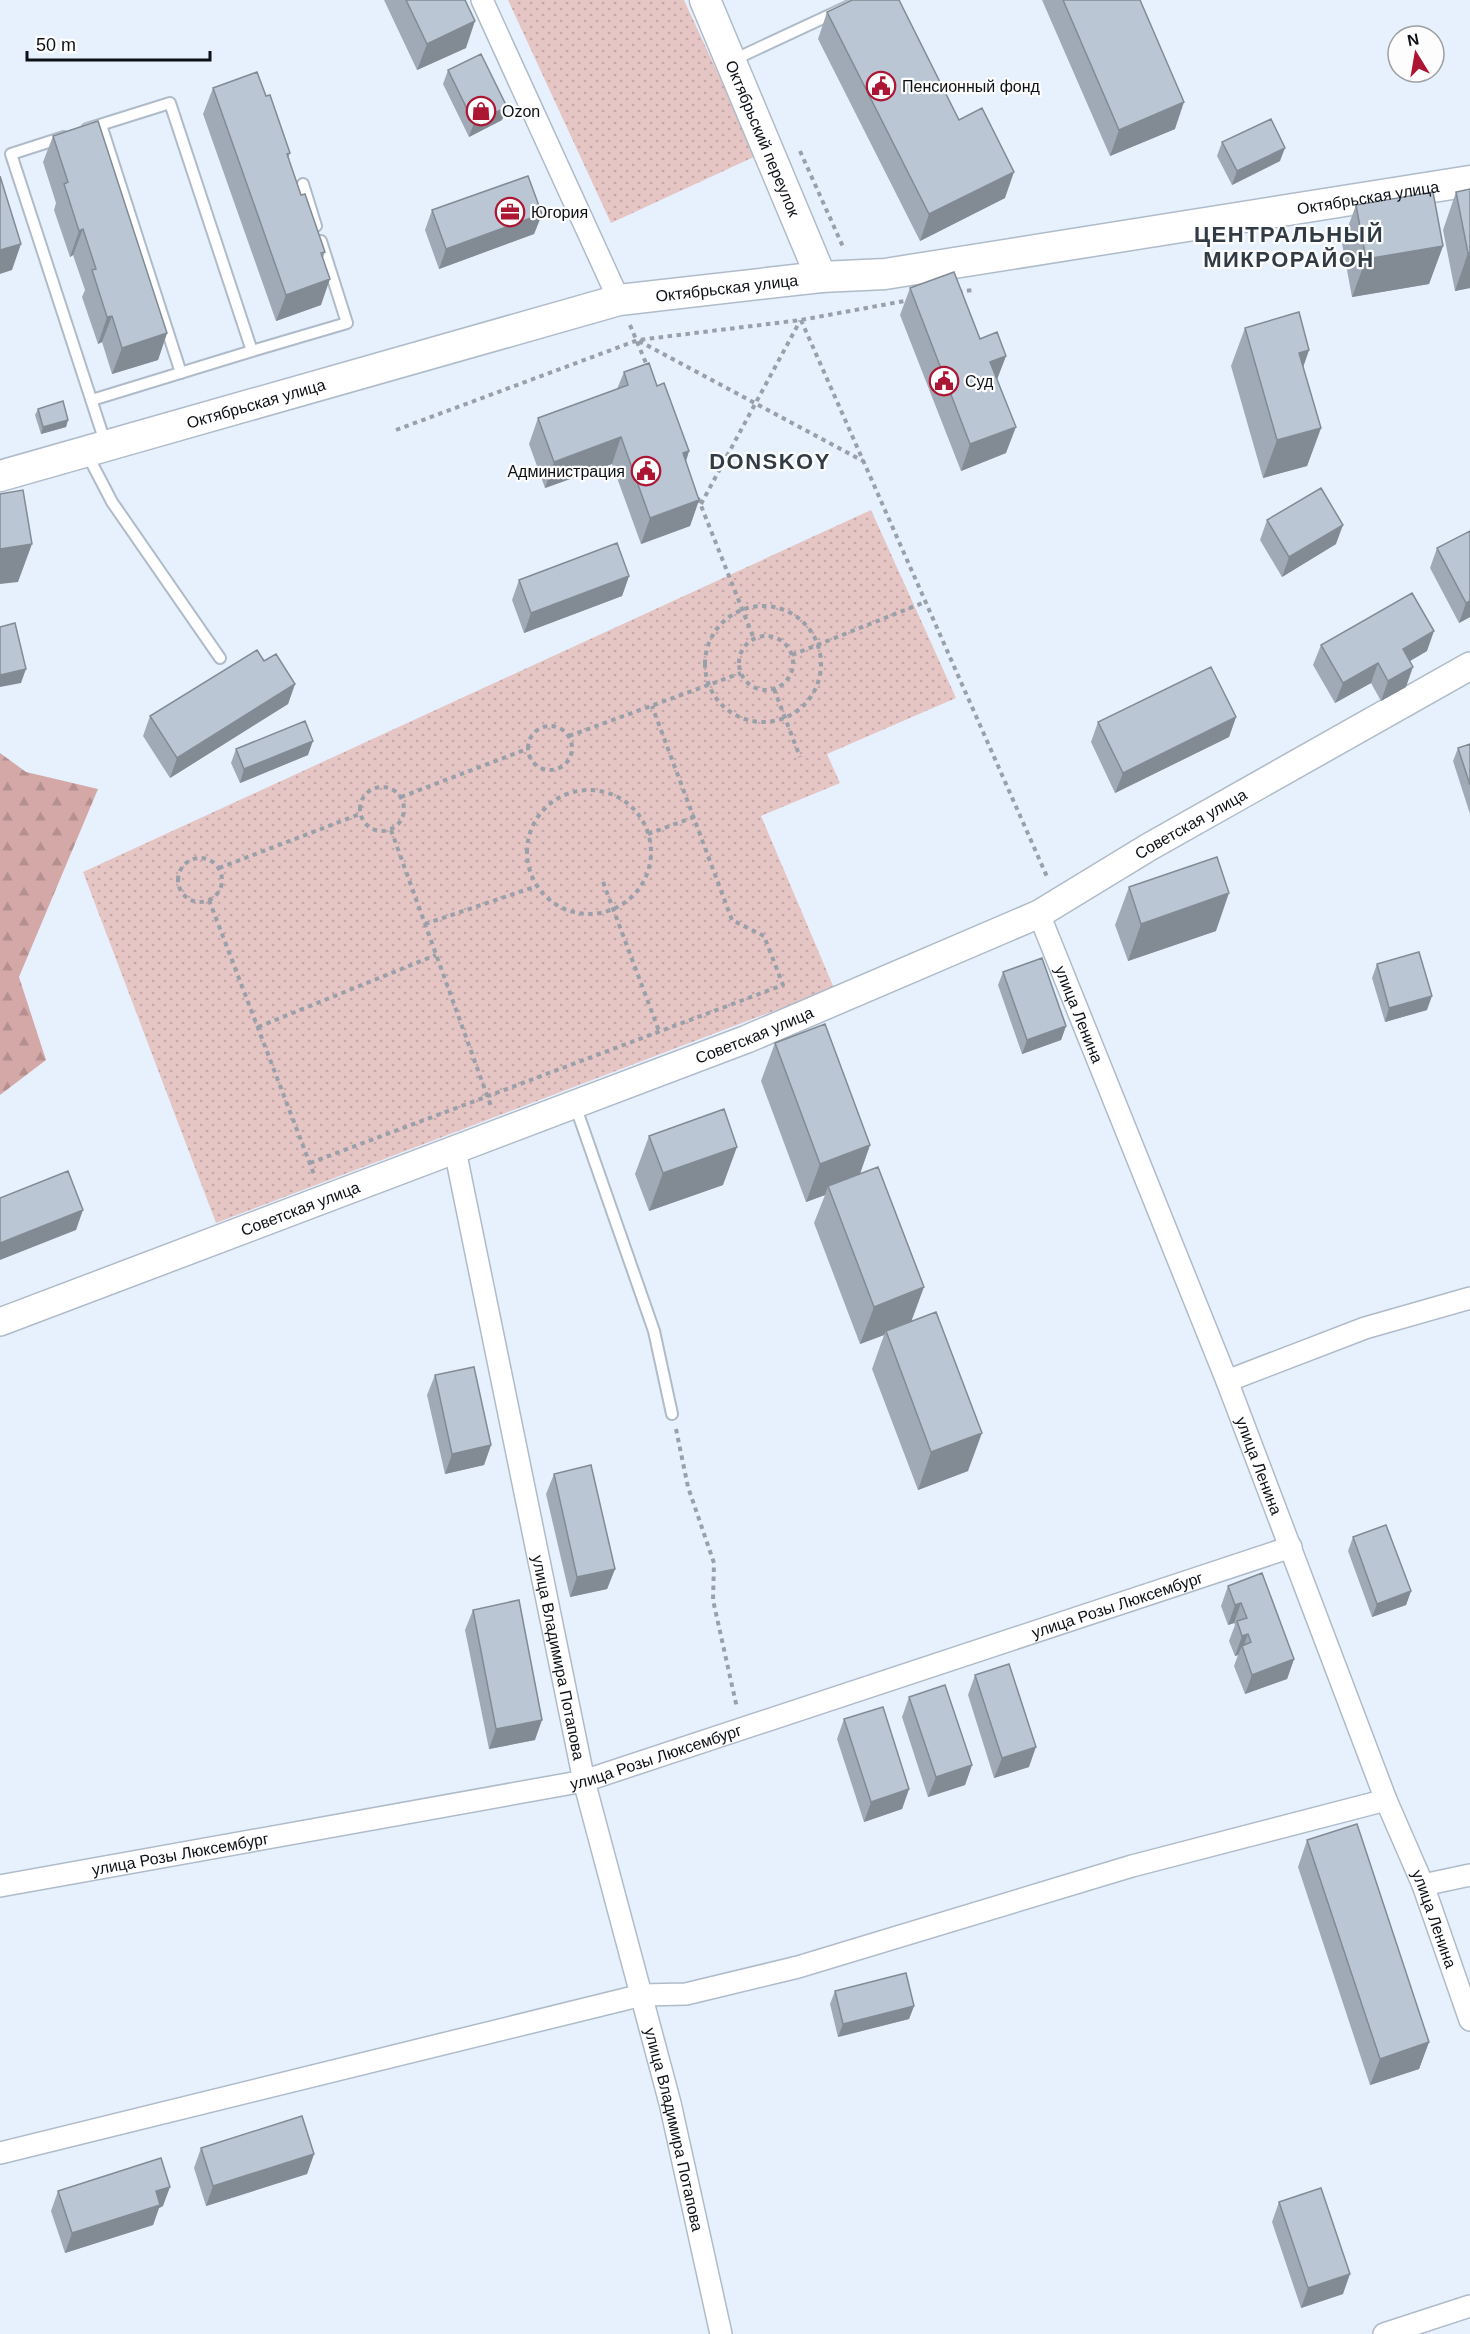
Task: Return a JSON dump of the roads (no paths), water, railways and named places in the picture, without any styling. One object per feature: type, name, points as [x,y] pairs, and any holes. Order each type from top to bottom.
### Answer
[{"type":"main road","name":"Октябрьский переулок","points":[[705,0],[821,277]]},
{"type":"main road","name":"Октябрьская улица","points":[[0,476],[619,300],[821,277],[885,274],[1470,181]]},
{"type":"street","points":[[482,0],[619,300]]},
{"type":"street","name":"Советская улица","points":[[0,1322],[747,1039],[1048,908],[1149,847],[1470,666]]},
{"type":"street","name":"улица Ленина","points":[[1048,908],[1386,1800],[1423,1885],[1470,2020]]},
{"type":"street","name":"улица Владимира Потапова","points":[[455,1150],[584,1781],[669,2103],[721,2334]]},
{"type":"street","points":[[1227,1381],[1365,1328],[1470,1298]]},
{"type":"street","name":"улица Розы Люксембург","points":[[0,1886],[584,1781],[1291,1547]]},
{"type":"street","points":[[0,2153],[642,1995],[686,1994],[798,1967],[1132,1866],[1386,1800]]},
{"type":"street","points":[[1423,1885],[1470,1875]]},
{"type":"street","points":[[1384,2334],[1470,2306]]},
{"type":"lane","points":[[731,61],[862,0]]},
{"type":"lane","points":[[220,658],[112,502],[96,448],[92,400],[11,154],[170,103],[252,351]]},
{"type":"lane","points":[[101,124],[181,373]]},
{"type":"lane","points":[[92,400],[347,323],[303,184]]},
{"type":"lane","points":[[575,1104],[654,1331],[672,1414]]},
{"type":"place","name":"Пенсионный фонд","points":[[881,86]]},
{"type":"place","name":"Ozon","points":[[481,111]]},
{"type":"place","name":"Югория","points":[[510,212]]},
{"type":"place","name":"Суд","points":[[944,381]]},
{"type":"place","name":"Администрация","points":[[646,471]]},
{"type":"district","name":"ЦЕНТРАЛЬНЫЙ МИКРОРАЙОН","points":[[1289,246]]},
{"type":"district","name":"DONSKOY","points":[[770,461]]}]
